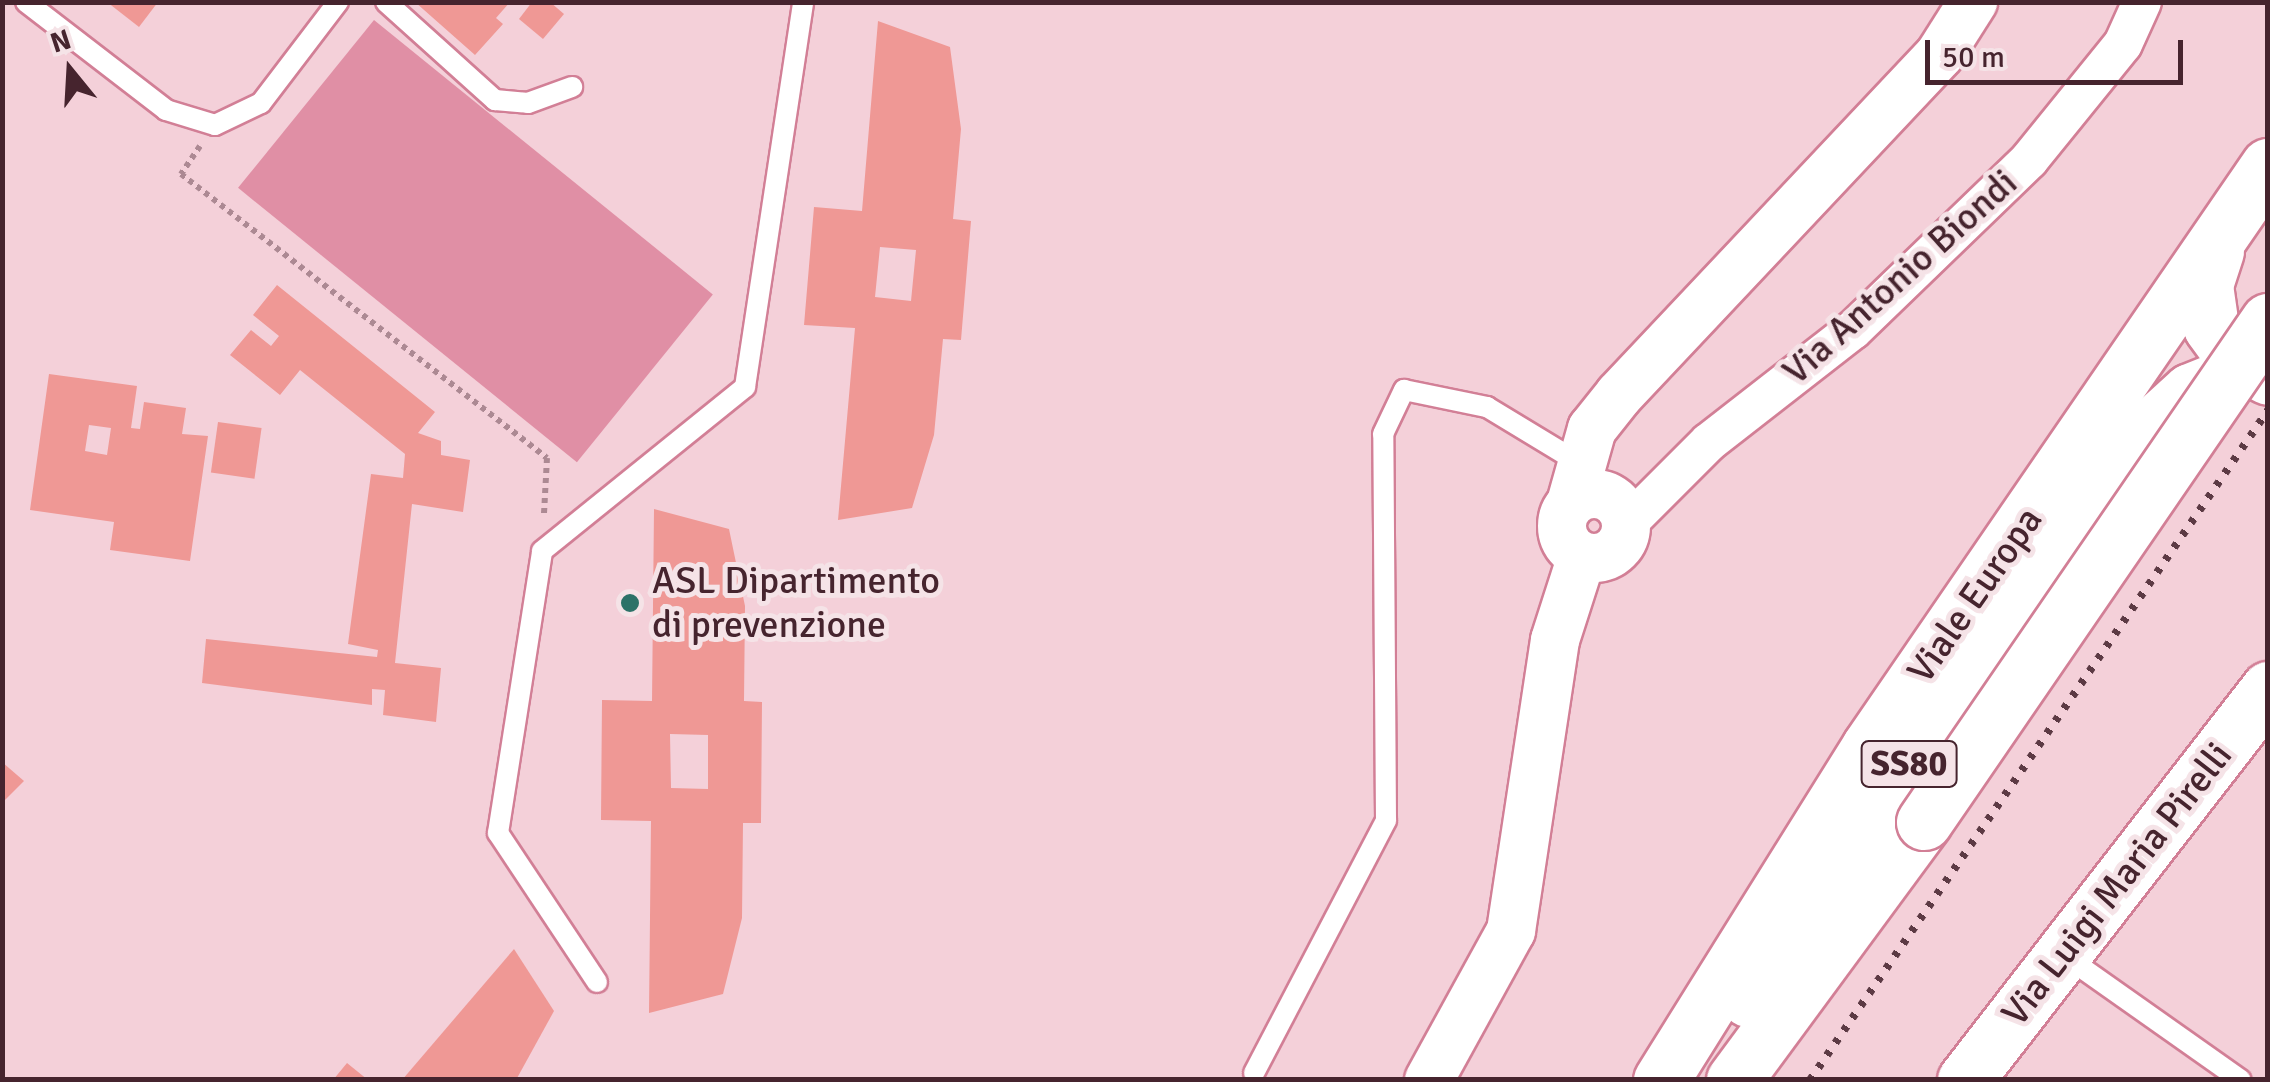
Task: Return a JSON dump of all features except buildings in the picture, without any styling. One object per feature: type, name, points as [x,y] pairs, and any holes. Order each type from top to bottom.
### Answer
[{"type":"main road","name":"SS80","points":[[2204,299],[2220,245],[2267,200]]},
{"type":"main road","name":"Viale Europa","points":[[1660,1080],[1773,892],[1982,586],[2267,200]]},
{"type":"main road","name":"Viale Europa","points":[[2126,450],[2139,413],[2204,299]]},
{"type":"main road","points":[[2204,299],[2217,339],[2261,355]]},
{"type":"main road","name":"SS80","points":[[1734,1080],[2261,355]]},
{"type":"main road","name":"Viale Europa","points":[[1692,1080],[2126,450],[2190,391],[2261,355]]},
{"type":"main road","name":"Via Luigi Maria Pirelli","points":[[1965,1080],[2268,689]]},
{"type":"street","points":[[1582,556],[1562,532],[1592,430],[1619,395],[1940,54],[1973,2]]},
{"type":"street","name":"Via Antonio Biondi","points":[[1626,525],[1710,442],[1853,330],[2030,160],[2123,44],[2142,2]]},
{"type":"street","points":[[1576,483],[1618,505],[1626,525],[1612,552],[1582,556]]},
{"type":"street","points":[[1428,1080],[1511,931],[1555,640],[1582,556]]},
{"type":"lane","points":[[26,2],[166,110],[215,125],[260,102],[338,2]]},
{"type":"lane","points":[[386,2],[495,100],[528,103],[572,86]]},
{"type":"lane","points":[[597,982],[498,833],[542,551],[745,387],[803,2]]},
{"type":"lane","points":[[1254,1073],[1386,820],[1383,434],[1404,390],[1487,406],[1576,483]]},
{"type":"lane","points":[[2063,955],[2241,1080]]},
{"type":"path","points":[[215,125],[181,174],[547,458],[542,551]]},
{"type":"shaded area","points":[[374,20],[713,294],[577,462],[238,188]]},
{"type":"railway","points":[[1810,1080],[2268,410]]},
{"type":"place","name":"ASL Dipartimento di prevenzione","points":[[630,603]]}]
